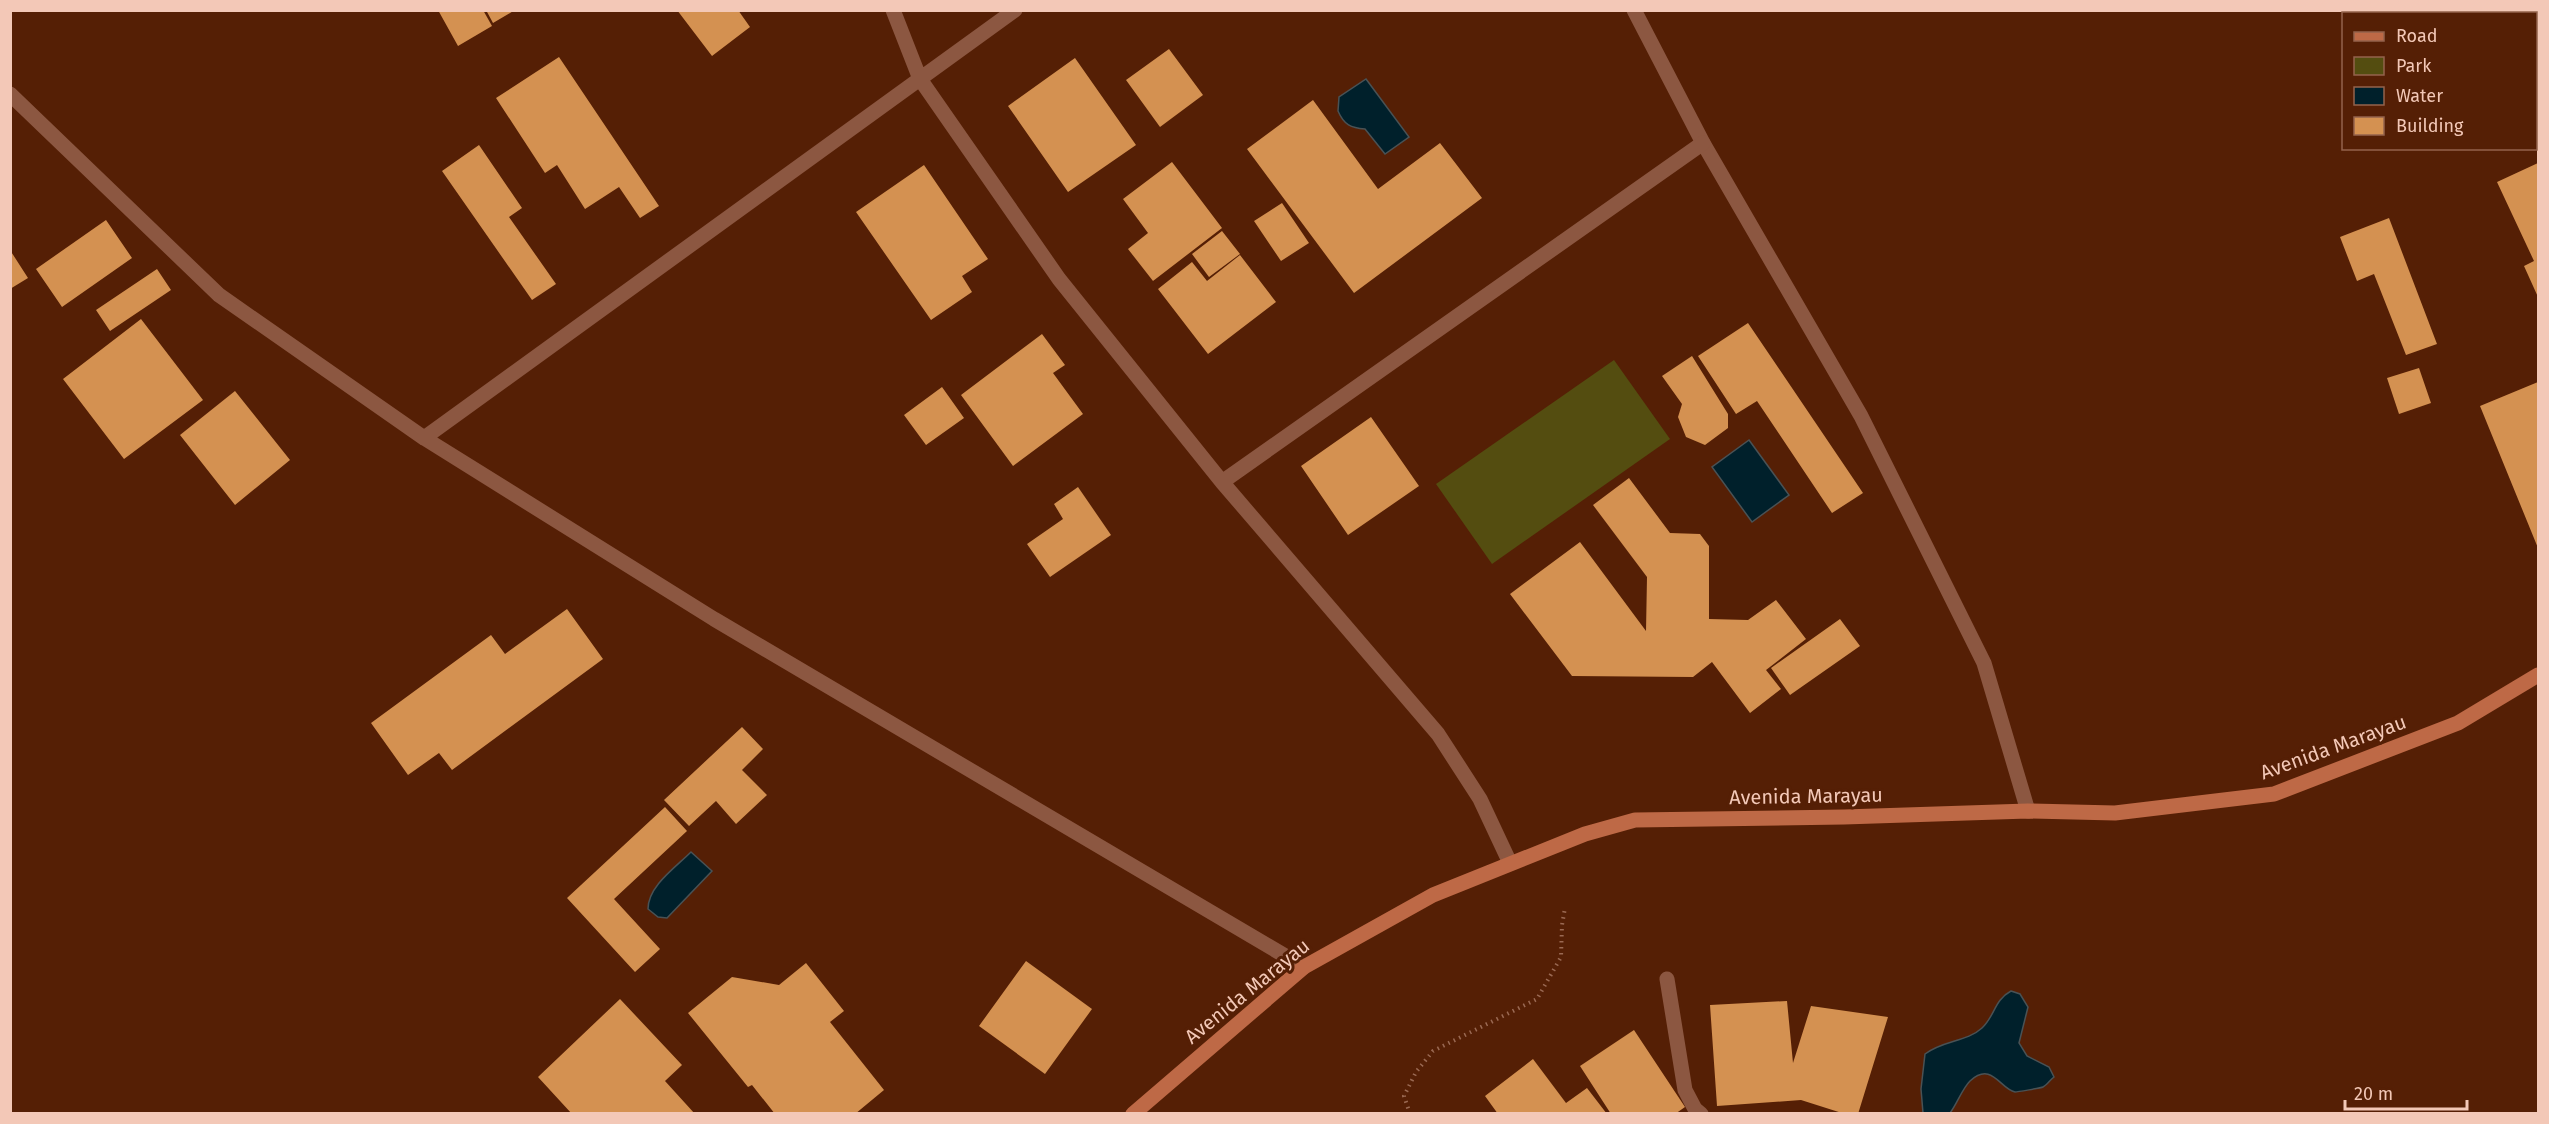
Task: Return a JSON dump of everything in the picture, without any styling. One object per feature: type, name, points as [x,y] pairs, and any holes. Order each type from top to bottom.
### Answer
[{"type":"street","points":[[893,10],[920,79],[1059,279],[1222,482],[1438,734],[1480,799],[1510,863]]},
{"type":"street","points":[[424,438],[1015,10]]},
{"type":"street","points":[[1634,10],[1703,143],[1861,416],[1984,663],[2028,811]]},
{"type":"street","points":[[10,94],[219,295],[424,438],[724,625],[1304,967]]},
{"type":"street","points":[[1222,482],[1703,143]]},
{"type":"street","name":"Avenida Marayau","points":[[1133,1113],[1304,967],[1433,895],[1585,834],[1635,820],[2028,811],[2115,813],[2274,794],[2458,723],[2538,675]]},
{"type":"street","points":[[1667,979],[1685,1090],[1695,1109],[1701,1113]]},
{"type":"path","points":[[1410,1113],[1404,1096],[1416,1072],[1433,1051],[1537,999],[1550,980],[1561,957],[1565,908]]},
{"type":"green space","points":[[1614,360],[1670,439],[1492,564],[1436,484]]},
{"type":"water","points":[[1366,79],[1409,137],[1385,154],[1365,129],[1348,125],[1338,111],[1339,97]]},
{"type":"water","points":[[1749,440],[1789,495],[1752,522],[1712,467]]},
{"type":"water","points":[[691,852],[712,871],[667,918],[658,917],[648,909],[653,892]]},
{"type":"water","points":[[2011,991],[2020,994],[2028,1007],[2019,1043],[2027,1056],[2049,1067],[2054,1077],[2043,1087],[2015,1092],[1990,1075],[1984,1074],[1967,1084],[1950,1113],[1923,1113],[1921,1089],[1925,1054],[1939,1046],[1976,1033],[1986,1023],[2001,999]]},
{"type":"building","points":[[438,10],[483,10],[492,26],[458,46]]},
{"type":"building","points":[[486,10],[515,10],[493,23]]},
{"type":"building","points":[[677,10],[738,10],[750,27],[712,56]]},
{"type":"building","points":[[1169,49],[1203,95],[1160,127],[1126,80]]},
{"type":"building","points":[[559,57],[659,206],[640,218],[619,187],[585,209],[557,165],[545,173],[496,98]]},
{"type":"building","points":[[1075,58],[1136,145],[1068,192],[1008,106]]},
{"type":"building","points":[[1313,100],[1378,189],[1440,143],[1482,198],[1354,293],[1247,149]]},
{"type":"building","points":[[479,145],[522,208],[509,217],[556,284],[532,300],[442,171]]},
{"type":"building","points":[[1172,162],[1222,228],[1153,281],[1128,249],[1148,233],[1123,199]]},
{"type":"building","points":[[2538,163],[2538,297],[2524,266],[2534,261],[2497,182]]},
{"type":"building","points":[[924,165],[988,259],[962,276],[972,292],[931,320],[856,212]]},
{"type":"building","points":[[1282,203],[1309,243],[1281,261],[1254,221]]},
{"type":"building","points":[[2389,218],[2437,344],[2406,355],[2374,274],[2357,281],[2340,237]]},
{"type":"building","points":[[106,220],[132,258],[62,307],[36,269]]},
{"type":"building","points":[[1222,231],[1240,254],[1209,277],[1192,254]]},
{"type":"building","points":[[10,250],[28,278],[10,289]]},
{"type":"building","points":[[1240,255],[1276,302],[1208,354],[1158,289],[1192,262],[1207,281]]},
{"type":"building","points":[[157,269],[171,290],[110,331],[96,310]]},
{"type":"building","points":[[141,319],[203,400],[124,459],[63,379]]},
{"type":"building","points":[[1748,323],[1863,493],[1832,513],[1757,401],[1736,414],[1698,356]]},
{"type":"building","points":[[1042,334],[1065,365],[1053,373],[1083,414],[1013,466],[961,395]]},
{"type":"building","points":[[1692,356],[1728,414],[1728,428],[1705,445],[1686,437],[1678,417],[1682,404],[1662,376]]},
{"type":"building","points":[[2419,368],[2431,403],[2399,414],[2387,378]]},
{"type":"building","points":[[2538,382],[2538,548],[2480,406]]},
{"type":"building","points":[[942,387],[964,418],[926,445],[904,415]]},
{"type":"building","points":[[235,391],[290,460],[235,505],[180,435]]},
{"type":"building","points":[[1371,417],[1419,486],[1348,535],[1301,466]]},
{"type":"building","points":[[1629,478],[1670,533],[1700,534],[1709,546],[1709,619],[1748,620],[1776,600],[1806,639],[1766,670],[1781,689],[1750,713],[1712,662],[1693,677],[1572,676],[1510,594],[1580,542],[1646,631],[1647,577],[1593,505]]},
{"type":"building","points":[[1078,487],[1111,535],[1050,577],[1027,544],[1063,519],[1054,504]]},
{"type":"building","points":[[567,609],[603,659],[452,770],[439,753],[408,775],[371,723],[491,635],[505,654]]},
{"type":"building","points":[[1840,619],[1860,646],[1790,695],[1771,668]]},
{"type":"building","points":[[742,727],[763,749],[742,770],[767,795],[736,824],[716,801],[689,826],[664,800]]},
{"type":"building","points":[[665,807],[687,831],[614,899],[660,949],[635,972],[567,898]]},
{"type":"building","points":[[1026,961],[1092,1009],[1045,1074],[979,1026]]},
{"type":"building","points":[[806,963],[844,1011],[830,1022],[884,1090],[855,1114],[775,1114],[752,1085],[748,1087],[688,1013],[732,977],[779,985]]},
{"type":"building","points":[[620,999],[682,1065],[665,1081],[695,1114],[572,1114],[538,1077]]},
{"type":"building","points":[[1787,1001],[1793,1063],[1811,1006],[1888,1017],[1858,1114],[1845,1114],[1801,1100],[1717,1106],[1710,1005]]},
{"type":"building","points":[[1634,1030],[1685,1107],[1675,1114],[1611,1114],[1580,1066]]},
{"type":"building","points":[[1533,1059],[1566,1103],[1587,1088],[1607,1114],[1498,1114],[1485,1096]]}]
